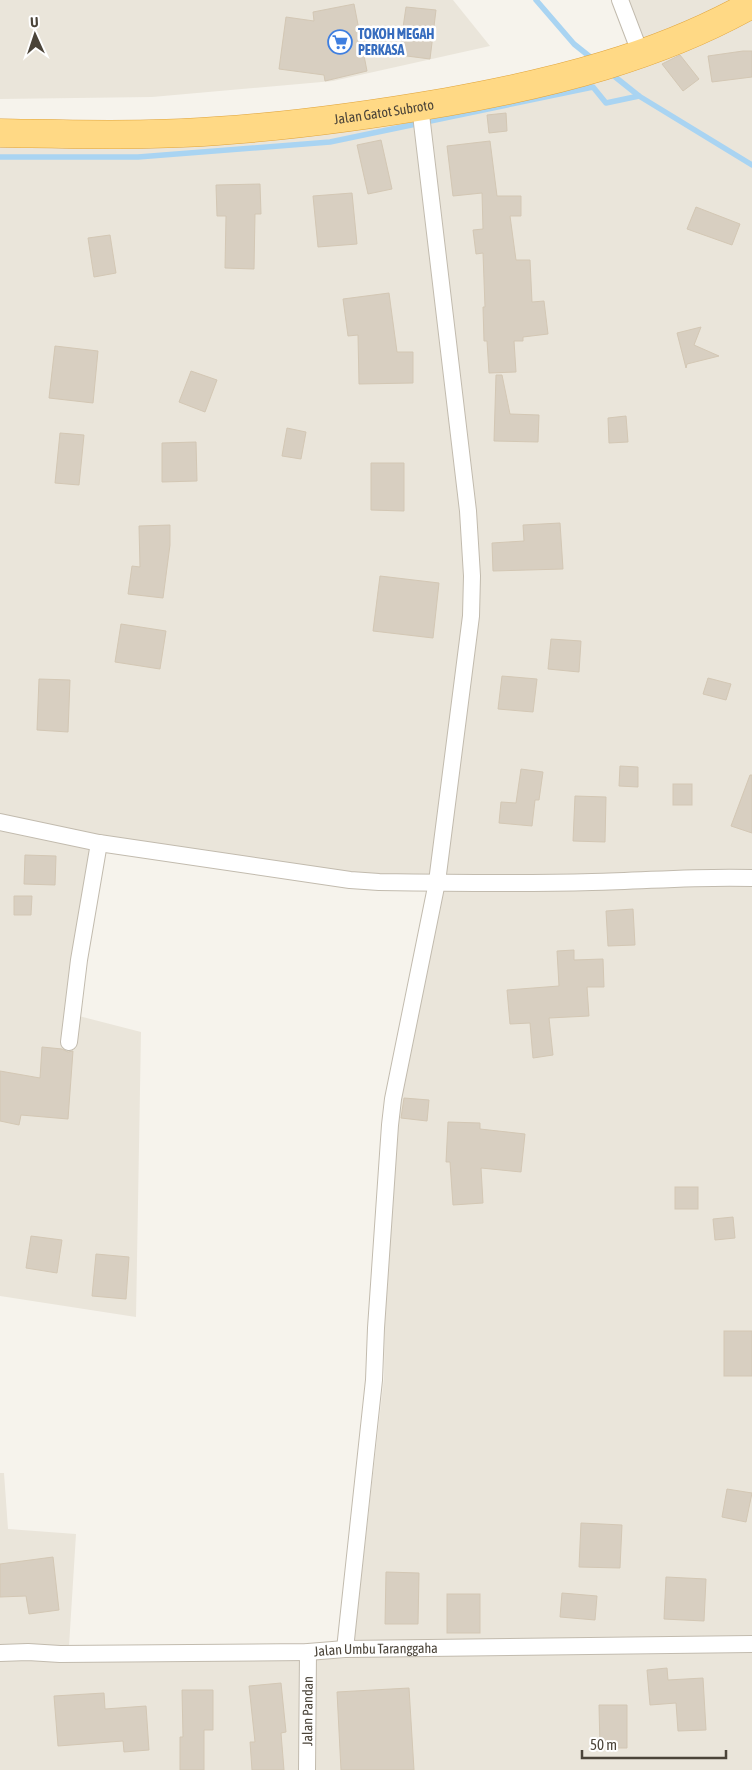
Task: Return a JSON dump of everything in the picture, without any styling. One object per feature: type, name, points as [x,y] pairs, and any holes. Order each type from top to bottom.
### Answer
[{"type":"highway","name":"Jalan Gatot Subroto","points":[[0,133],[184,133],[326,121],[422,117],[493,94],[579,73],[634,57],[696,33],[752,4]]},
{"type":"street","points":[[620,0],[634,57]]},
{"type":"street","points":[[345,1649],[374,1380],[376,1328],[393,1099],[437,882],[471,616],[472,576],[468,511],[422,117]]},
{"type":"street","points":[[0,822],[99,843],[350,880],[379,882],[576,883],[653,881],[711,876],[752,878]]},
{"type":"street","points":[[69,1042],[99,843]]},
{"type":"street","name":"Jalan Umbu Taranggaha","points":[[0,1653],[308,1652],[345,1649],[752,1644]]},
{"type":"street","name":"Jalan Pandan","points":[[307,1770],[308,1652]]},
{"type":"shaded area","points":[[0,0],[453,0],[490,46],[333,81],[152,97],[0,99]]},
{"type":"shaded area","points":[[612,0],[752,0],[752,1770],[0,1770],[0,1473],[4,1473],[8,1529],[76,1534],[68,1662],[352,1658],[384,1377],[387,1124],[436,884],[100,847],[75,1015],[141,1032],[136,1317],[0,1296],[0,136],[353,124],[633,44]]},
{"type":"building","name":"TOKOH MEGAH PERKASA","points":[[354,4],[367,71],[325,81],[324,75],[279,69],[286,17],[314,21],[313,12]]},
{"type":"building","points":[[406,7],[436,10],[430,59],[399,55]]},
{"type":"building","points":[[752,51],[752,77],[712,82],[708,56]]},
{"type":"building","points":[[680,55],[699,79],[683,91],[662,64]]},
{"type":"building","points":[[506,113],[507,131],[489,133],[487,115]]},
{"type":"building","points":[[381,140],[392,189],[368,194],[357,145]]},
{"type":"building","points":[[490,141],[497,196],[521,196],[521,216],[510,216],[516,260],[530,260],[532,302],[544,301],[548,334],[523,337],[523,341],[514,341],[516,372],[489,373],[487,341],[484,341],[483,253],[476,254],[473,230],[483,229],[482,193],[453,196],[447,146]]},
{"type":"building","points":[[260,184],[261,214],[255,214],[254,269],[225,268],[226,216],[217,216],[216,185]]},
{"type":"building","points":[[352,193],[357,244],[318,247],[313,196]]},
{"type":"building","points":[[696,207],[740,224],[732,245],[687,229]]},
{"type":"building","points":[[110,235],[116,273],[94,277],[88,238]]},
{"type":"building","points":[[389,293],[397,352],[413,352],[413,383],[359,384],[358,335],[348,336],[343,299]]},
{"type":"building","points":[[701,327],[694,345],[719,356],[687,364],[686,368],[677,333]]},
{"type":"building","points":[[55,346],[98,351],[93,403],[49,398]]},
{"type":"building","points":[[191,371],[217,380],[205,412],[179,402]]},
{"type":"building","points":[[496,375],[502,375],[510,414],[539,415],[538,442],[494,441]]},
{"type":"building","points":[[626,416],[628,442],[609,443],[608,418]]},
{"type":"building","points":[[287,428],[306,432],[301,459],[282,456]]},
{"type":"building","points":[[60,433],[84,435],[79,485],[55,483]]},
{"type":"building","points":[[196,442],[197,481],[162,482],[162,443]]},
{"type":"building","points":[[371,463],[404,463],[404,511],[371,510]]},
{"type":"building","points":[[560,523],[563,569],[493,571],[492,543],[524,541],[523,525]]},
{"type":"building","points":[[170,525],[170,545],[163,598],[128,594],[132,566],[140,567],[139,526]]},
{"type":"building","points":[[380,576],[439,583],[433,638],[373,631]]},
{"type":"building","points":[[121,624],[166,631],[160,669],[115,662]]},
{"type":"building","points":[[551,639],[581,641],[579,672],[548,669]]},
{"type":"building","points":[[502,676],[537,679],[533,712],[498,709]]},
{"type":"building","points":[[708,678],[731,684],[726,700],[703,694]]},
{"type":"building","points":[[39,679],[70,680],[68,732],[37,730]]},
{"type":"building","points":[[620,766],[638,767],[638,787],[619,786]]},
{"type":"building","points":[[521,769],[543,772],[539,800],[535,800],[532,826],[499,823],[501,802],[516,803]]},
{"type":"building","points":[[750,775],[752,775],[752,833],[731,826]]},
{"type":"building","points":[[673,784],[692,784],[692,805],[673,805]]},
{"type":"building","points":[[575,796],[606,797],[605,842],[573,841]]},
{"type":"building","points":[[25,855],[56,856],[55,885],[24,884]]},
{"type":"building","points":[[14,896],[32,896],[31,915],[14,915]]},
{"type":"building","points":[[633,909],[635,945],[608,946],[606,911]]},
{"type":"building","points":[[574,950],[574,960],[603,959],[604,987],[587,987],[589,1016],[549,1018],[553,1055],[533,1058],[530,1023],[510,1024],[507,990],[559,986],[557,951]]},
{"type":"building","points":[[42,1047],[62,1049],[68,1052],[73,1051],[68,1119],[21,1115],[19,1125],[0,1121],[0,1071],[40,1078]]},
{"type":"building","points":[[404,1098],[429,1100],[427,1121],[401,1118]]},
{"type":"building","points":[[448,1122],[480,1123],[480,1129],[525,1134],[521,1172],[481,1168],[483,1203],[453,1205],[450,1162],[446,1162]]},
{"type":"building","points":[[675,1187],[698,1187],[698,1209],[675,1209]]},
{"type":"building","points":[[733,1217],[735,1238],[715,1240],[713,1219]]},
{"type":"building","points":[[31,1236],[62,1240],[57,1273],[26,1268]]},
{"type":"building","points":[[96,1254],[129,1257],[126,1299],[92,1296]]},
{"type":"building","points":[[724,1331],[752,1331],[752,1376],[724,1376]]},
{"type":"building","points":[[727,1489],[752,1493],[746,1522],[722,1517]]},
{"type":"building","points":[[581,1523],[622,1525],[620,1568],[579,1567]]},
{"type":"building","points":[[53,1557],[59,1610],[29,1614],[26,1596],[0,1597],[0,1564]]},
{"type":"building","points":[[386,1572],[419,1573],[418,1624],[385,1624]]},
{"type":"building","points":[[666,1577],[706,1579],[704,1621],[664,1619]]},
{"type":"building","points":[[562,1593],[597,1596],[595,1620],[560,1617]]},
{"type":"building","points":[[447,1594],[480,1594],[480,1633],[447,1633]]},
{"type":"building","points":[[667,1668],[668,1680],[703,1678],[706,1730],[678,1731],[676,1703],[650,1705],[647,1670]]},
{"type":"building","points":[[281,1683],[286,1732],[281,1733],[284,1770],[252,1770],[250,1742],[255,1742],[249,1686]]},
{"type":"building","points":[[409,1688],[414,1770],[341,1770],[337,1692]]},
{"type":"building","points":[[182,1690],[213,1690],[213,1730],[204,1730],[204,1770],[180,1770],[180,1737],[183,1737]]},
{"type":"building","points":[[104,1693],[105,1709],[146,1706],[149,1750],[124,1752],[123,1741],[58,1746],[54,1696]]},
{"type":"building","points":[[599,1705],[627,1705],[627,1748],[600,1748]]},
{"type":"waterway","points":[[536,0],[574,44],[594,60]]},
{"type":"waterway","points":[[609,72],[639,96],[752,165]]},
{"type":"waterway","points":[[0,157],[138,157],[330,142],[593,87],[606,103],[639,96]]},
{"type":"place","name":"TOKOH MEGAH PERKASA","points":[[340,42]]}]
